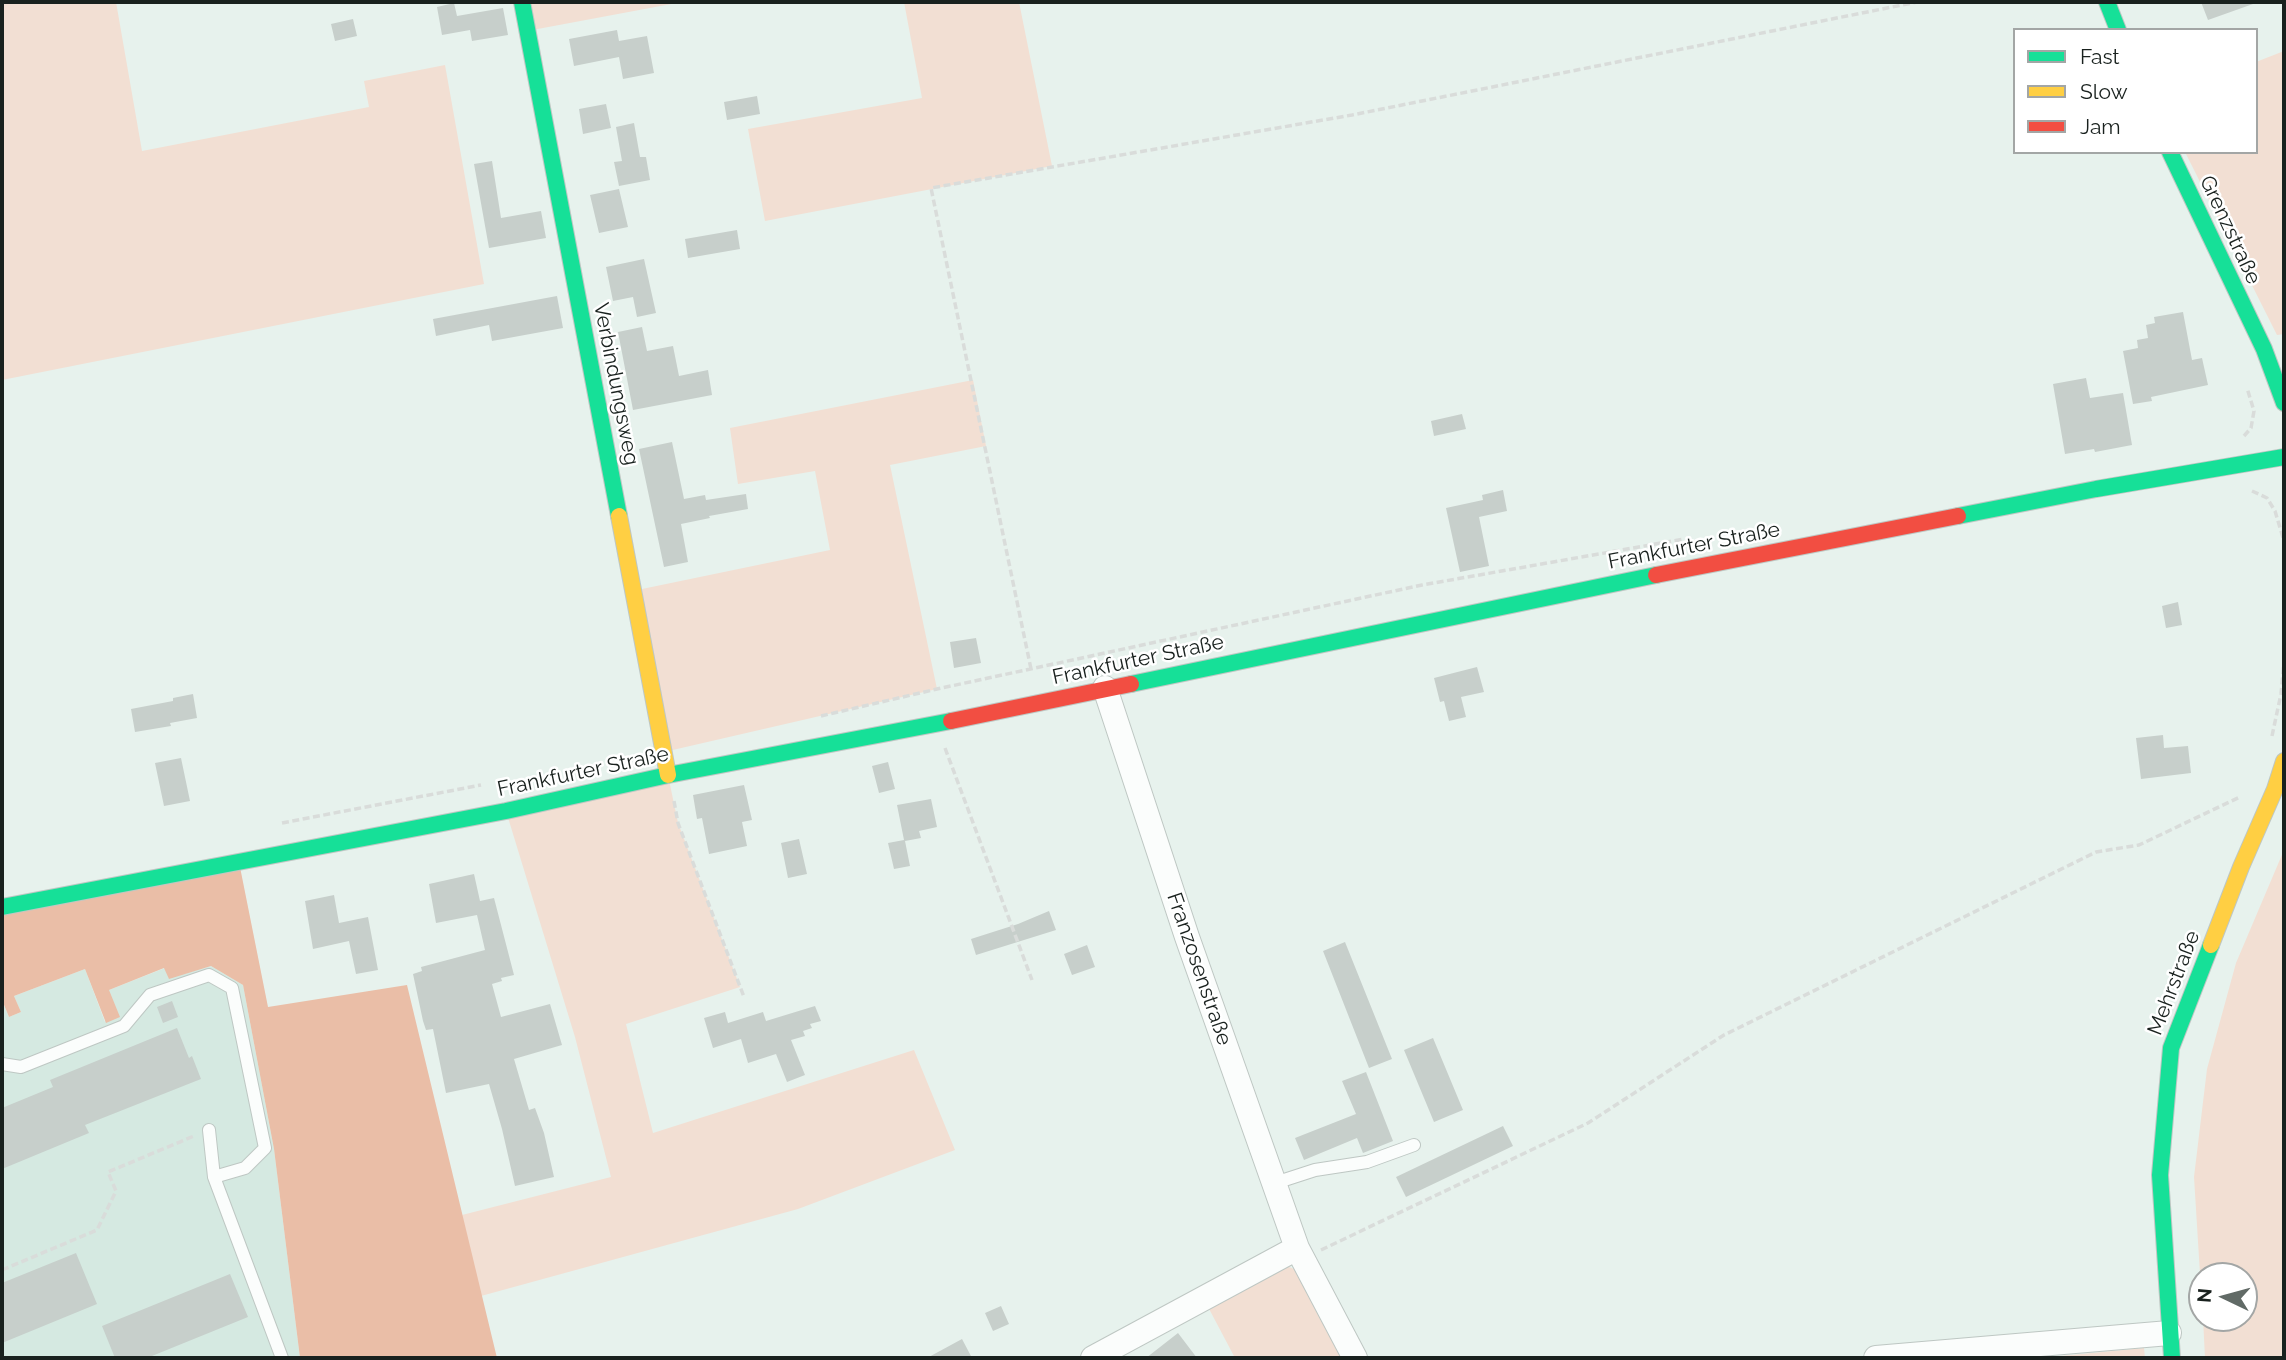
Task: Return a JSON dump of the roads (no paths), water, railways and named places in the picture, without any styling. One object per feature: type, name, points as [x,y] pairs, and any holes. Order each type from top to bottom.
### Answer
[{"type":"main road","name":"Verbindungsweg","points":[[522,2],[668,775]]},
{"type":"main road","points":[[2107,2],[2117,28]]},
{"type":"main road","name":"Grenzstraße","points":[[2171,154],[2269,348],[2284,403]]},
{"type":"main road","name":"Frankfurter Straße","points":[[2,907],[506,811],[668,775],[936,724],[1690,568],[2096,489],[2284,457]]},
{"type":"main road","name":"Mehrstraße","points":[[2172,1358],[2160,1175],[2171,1048],[2284,761]]},
{"type":"street","name":"Franzosenstraße","points":[[1105,688],[1187,937],[1300,1253],[1355,1358]]},
{"type":"street","points":[[1093,1358],[1300,1253]]},
{"type":"street","points":[[1876,1358],[2169,1333]]},
{"type":"lane","points":[[2,1064],[21,1067],[124,1026],[150,996],[209,975],[232,988],[265,1148],[245,1168],[214,1177]]},
{"type":"lane","points":[[209,1130],[214,1177],[282,1358]]},
{"type":"lane","points":[[1275,1183],[1315,1170],[1367,1161],[1414,1144]]}]
